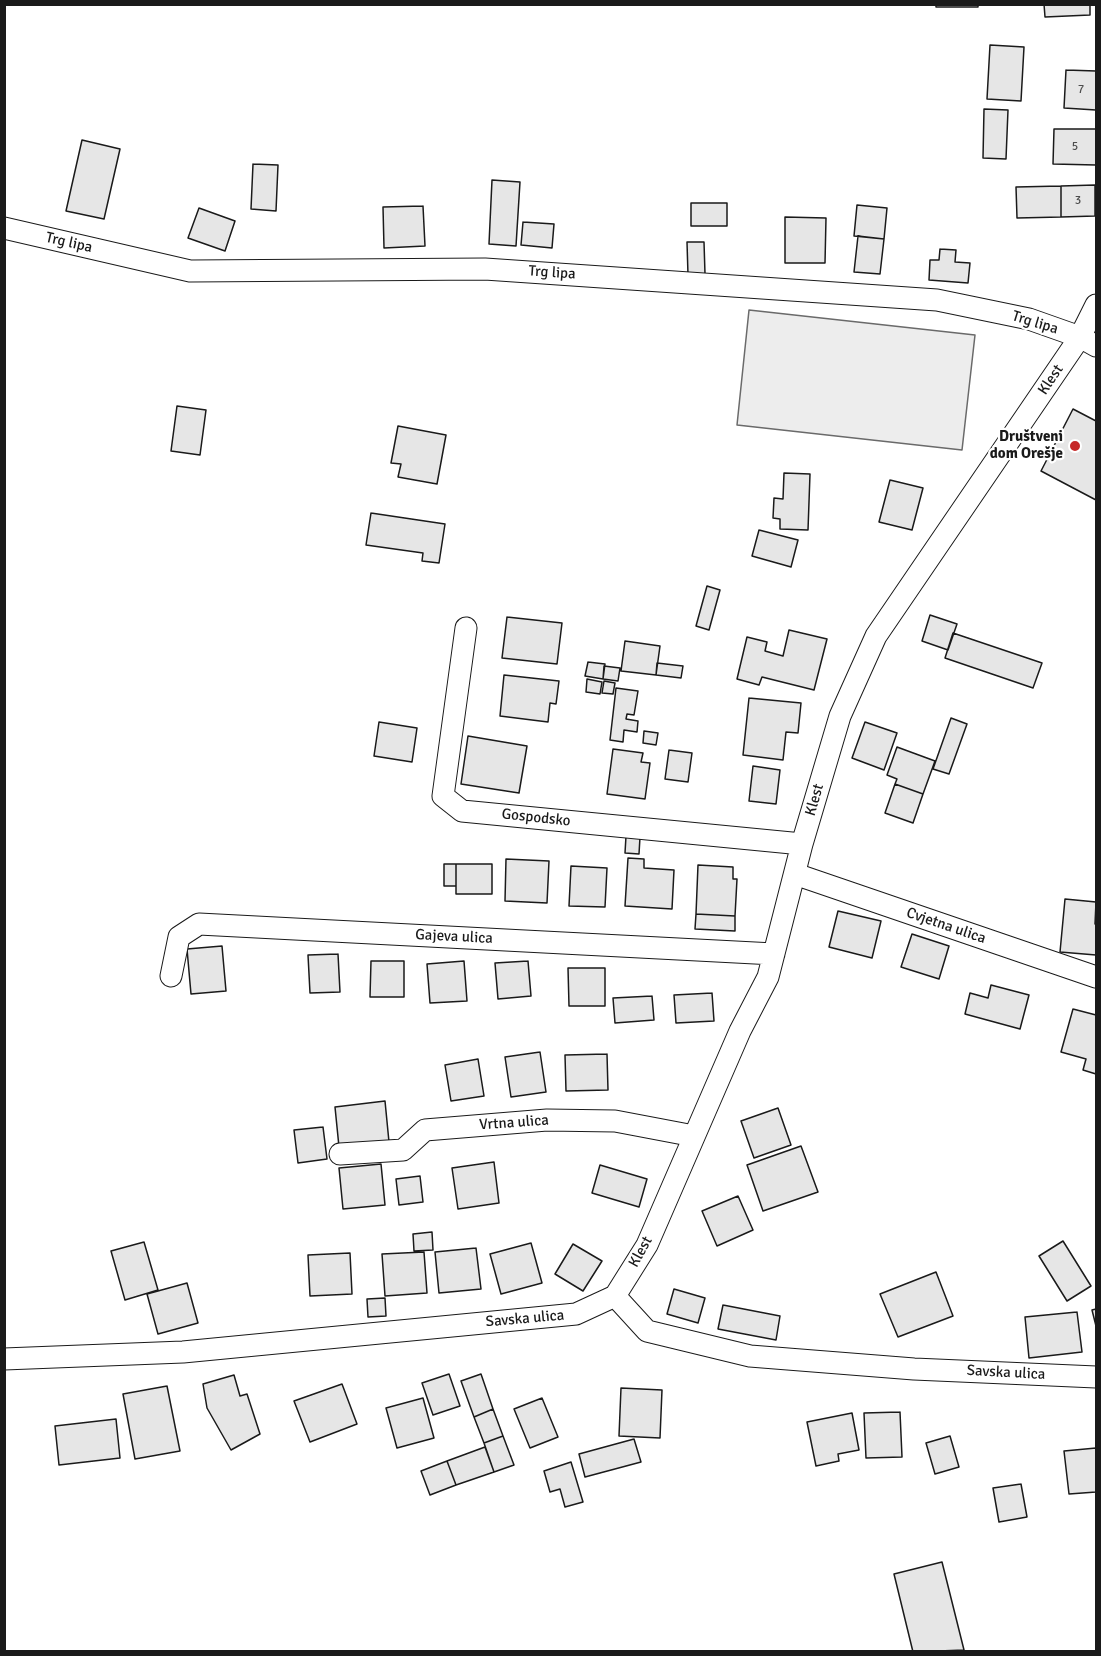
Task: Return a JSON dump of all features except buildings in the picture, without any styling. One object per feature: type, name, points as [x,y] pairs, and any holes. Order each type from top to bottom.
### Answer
[{"type":"street","name":"Trg lipa","points":[[4,228],[190,271],[484,269],[937,300],[1029,319],[1088,342]]},
{"type":"street","name":"Klest","points":[[615,1296],[647,1245],[740,1032],[768,977],[802,844],[840,716],[876,636],[1088,342],[1096,305]]},
{"type":"street","name":"Gospodsko","points":[[466,628],[443,796],[462,811],[802,844]]},
{"type":"street","name":"Cvjetna ulica","points":[[795,874],[1096,977]]},
{"type":"street","name":"Gajeva ulica","points":[[171,976],[179,937],[200,924],[774,954]]},
{"type":"street","name":"Vrtna ulica","points":[[340,1154],[404,1150],[425,1130],[547,1120],[615,1121],[694,1136]]},
{"type":"street","name":"Savska ulica","points":[[4,1359],[183,1352],[576,1314],[615,1296],[647,1331],[750,1356],[914,1369],[1096,1377]]},
{"type":"shaded area","points":[[749,310],[975,335],[962,450],[737,425]]},
{"type":"place","name":"Društveni dom Orešje","points":[[1075,446]]}]
